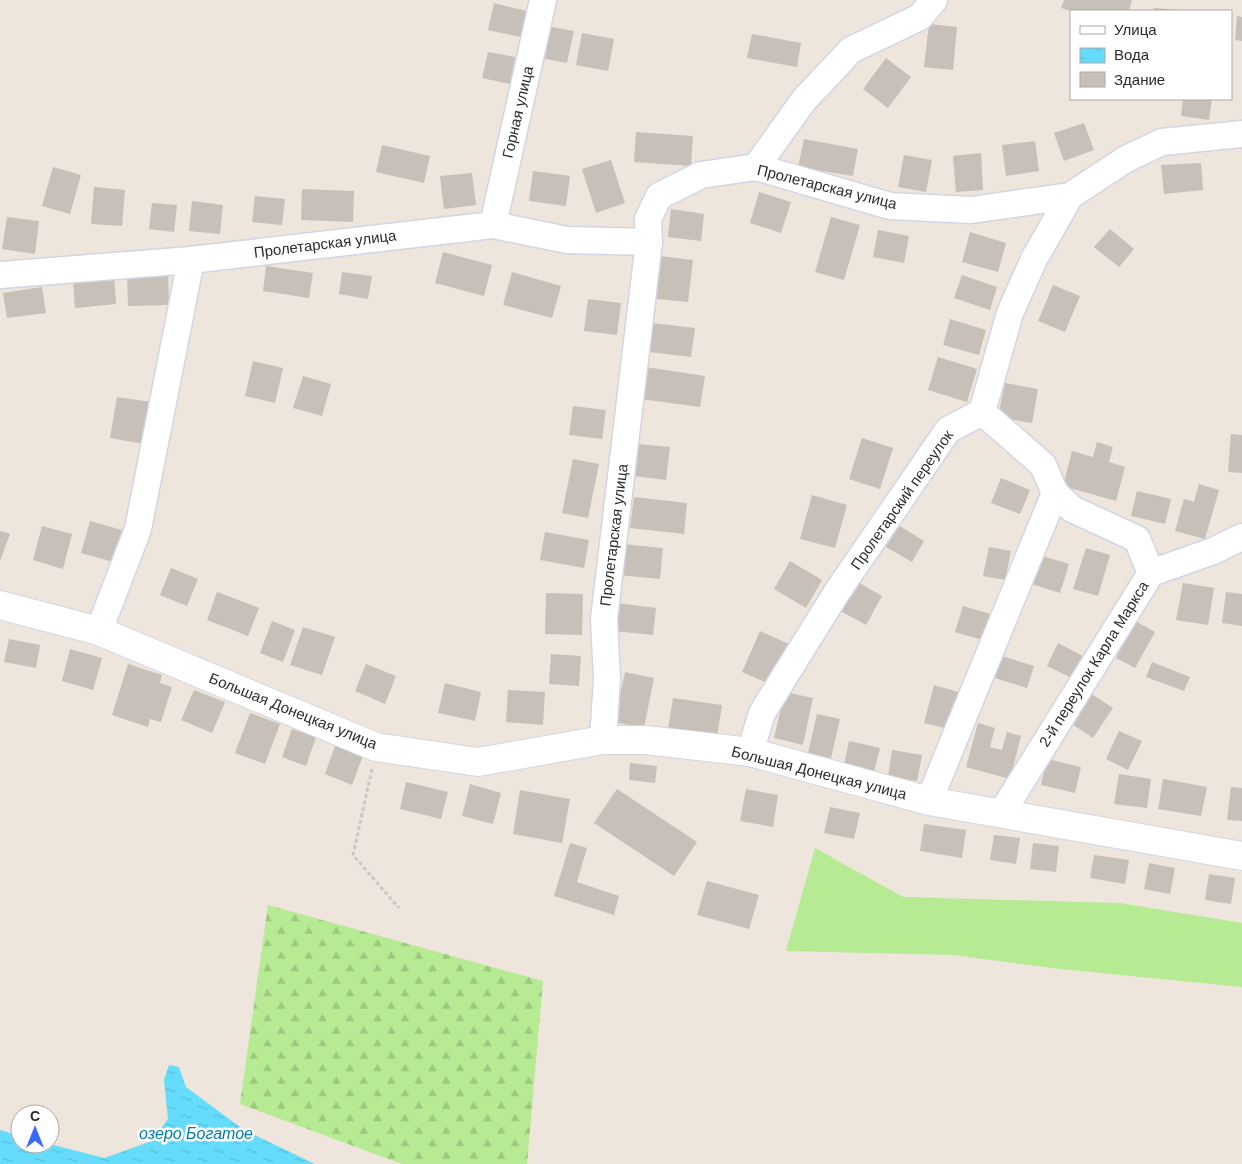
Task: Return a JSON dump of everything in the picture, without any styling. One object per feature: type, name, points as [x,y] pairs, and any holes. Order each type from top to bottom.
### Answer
[{"type":"street","name":"Горная улица","points":[[493,225],[544,0]]},
{"type":"street","points":[[756,167],[804,100],[850,50],[920,16],[934,0]]},
{"type":"street","name":"Пролетарская улица","points":[[603,740],[607,679],[604,619],[649,242],[648,220],[660,196],[701,175],[756,167],[890,206],[971,210],[1070,196],[1126,158],[1162,142],[1242,134]]},
{"type":"street","points":[[1070,196],[1034,258],[1010,313],[982,412],[1042,465],[1055,493],[1072,509],[1136,539],[1151,573]]},
{"type":"street","name":"Пролетарская улица","points":[[0,275],[191,260],[493,225],[567,240],[649,242]]},
{"type":"street","points":[[99,630],[138,529],[191,260]]},
{"type":"street","name":"Пролетарский переулок","points":[[750,752],[762,713],[837,592],[948,430],[982,412]]},
{"type":"street","points":[[929,801],[1055,493]]},
{"type":"street","name":"2-й переулок Карла Маркса","points":[[1001,814],[1151,573],[1213,551],[1242,537]]},
{"type":"street","name":"Большая Донецкая улица","points":[[0,605],[99,630],[376,747],[478,762],[603,740],[646,740],[750,752],[929,801],[1242,856]]},
{"type":"path","points":[[376,747],[353,855],[399,908]]},
{"type":"green space","points":[[815,848],[903,897],[1120,903],[1242,923],[1242,987],[1061,969],[953,955],[786,951]]},
{"type":"green space","points":[[268,905],[543,981],[527,1164],[402,1164],[240,1104]]},
{"type":"water","name":"озеро Богатое","points":[[169,1065],[179,1067],[186,1087],[244,1130],[315,1164],[0,1164],[0,1130],[10,1133],[10,1154],[60,1154],[60,1147],[104,1158],[152,1141],[168,1119],[164,1080]]},
{"type":"building","points":[[1064,0],[1132,0],[1129,10],[1070,11],[1061,8]]},
{"type":"building","points":[[494,3],[527,11],[521,37],[488,30]]},
{"type":"building","points":[[1154,8],[1179,10],[1154,10]]},
{"type":"building","points":[[1237,16],[1242,17],[1242,41],[1235,40]]},
{"type":"building","points":[[929,24],[957,27],[953,70],[924,67]]},
{"type":"building","points":[[541,25],[574,31],[567,63],[535,57]]},
{"type":"building","points":[[582,33],[614,39],[608,71],[576,65]]},
{"type":"building","points":[[752,34],[801,43],[797,67],[747,58]]},
{"type":"building","points":[[488,52],[515,57],[510,84],[482,78]]},
{"type":"building","points":[[886,58],[911,77],[888,108],[863,89]]},
{"type":"building","points":[[1183,100],[1212,100],[1209,120],[1181,116]]},
{"type":"building","points":[[1084,123],[1094,150],[1064,161],[1054,133]]},
{"type":"building","points":[[636,132],[693,136],[691,166],[634,162]]},
{"type":"building","points":[[804,139],[858,149],[853,176],[798,167]]},
{"type":"building","points":[[1035,141],[1039,171],[1006,176],[1002,145]]},
{"type":"building","points":[[382,145],[430,156],[424,183],[376,172]]},
{"type":"building","points":[[981,153],[983,190],[956,192],[953,156]]},
{"type":"building","points":[[904,155],[932,160],[926,192],[898,187]]},
{"type":"building","points":[[611,160],[625,203],[596,213],[582,169]]},
{"type":"building","points":[[1201,163],[1203,190],[1164,194],[1161,165]]},
{"type":"building","points":[[53,167],[81,175],[70,214],[42,206]]},
{"type":"building","points":[[533,171],[570,176],[566,206],[529,201]]},
{"type":"building","points":[[472,173],[476,205],[444,209],[440,176]]},
{"type":"building","points":[[94,187],[125,190],[122,226],[91,224]]},
{"type":"building","points":[[302,189],[354,191],[353,222],[301,220]]},
{"type":"building","points":[[759,192],[791,202],[781,233],[750,223]]},
{"type":"building","points":[[255,196],[285,199],[282,225],[252,222]]},
{"type":"building","points":[[192,201],[223,205],[220,234],[189,231]]},
{"type":"building","points":[[152,203],[177,205],[174,232],[149,229]]},
{"type":"building","points":[[671,209],[704,214],[701,241],[668,237]]},
{"type":"building","points":[[7,217],[39,221],[35,254],[2,249]]},
{"type":"building","points":[[831,217],[860,225],[844,280],[815,272]]},
{"type":"building","points":[[1110,229],[1134,249],[1119,267],[1094,247]]},
{"type":"building","points":[[878,230],[909,236],[904,263],[873,257]]},
{"type":"building","points":[[970,232],[1006,243],[998,272],[962,262]]},
{"type":"building","points":[[443,252],[492,265],[484,296],[435,283]]},
{"type":"building","points":[[660,256],[693,260],[688,302],[656,299]]},
{"type":"building","points":[[266,266],[313,273],[309,298],[263,291]]},
{"type":"building","points":[[342,272],[372,276],[368,299],[339,294]]},
{"type":"building","points":[[512,272],[561,286],[552,318],[503,305]]},
{"type":"building","points":[[168,274],[169,305],[128,306],[127,275]]},
{"type":"building","points":[[962,275],[997,287],[990,310],[954,298]]},
{"type":"building","points":[[114,276],[116,304],[75,308],[73,280]]},
{"type":"building","points":[[1053,285],[1080,296],[1065,332],[1038,321]]},
{"type":"building","points":[[42,287],[46,313],[7,318],[3,293]]},
{"type":"building","points":[[588,299],[621,303],[617,335],[584,331]]},
{"type":"building","points":[[950,319],[986,330],[979,355],[943,345]]},
{"type":"building","points":[[653,323],[695,328],[691,357],[649,352]]},
{"type":"building","points":[[938,357],[977,369],[967,402],[928,390]]},
{"type":"building","points":[[253,361],[283,368],[275,403],[245,396]]},
{"type":"building","points":[[645,367],[705,376],[700,407],[641,399]]},
{"type":"building","points":[[303,376],[331,384],[322,416],[293,408]]},
{"type":"building","points":[[1005,383],[1038,389],[1032,423],[998,417]]},
{"type":"building","points":[[117,397],[151,402],[144,444],[110,438]]},
{"type":"building","points":[[573,406],[606,410],[602,439],[569,435]]},
{"type":"building","points":[[1231,434],[1242,435],[1242,473],[1228,472]]},
{"type":"building","points":[[862,438],[893,448],[880,489],[849,479]]},
{"type":"building","points":[[1097,442],[1113,447],[1109,462],[1125,467],[1116,501],[1063,486],[1072,451],[1093,457]]},
{"type":"building","points":[[638,444],[670,447],[666,480],[634,476]]},
{"type":"building","points":[[573,459],[599,464],[588,518],[562,513]]},
{"type":"building","points":[[1001,478],[1030,490],[1020,514],[991,503]]},
{"type":"building","points":[[1199,484],[1219,490],[1205,539],[1175,531],[1184,499],[1194,502]]},
{"type":"building","points":[[1137,491],[1171,499],[1165,524],[1131,516]]},
{"type":"building","points":[[812,495],[847,505],[835,548],[800,539]]},
{"type":"building","points":[[634,497],[687,503],[684,534],[630,528]]},
{"type":"building","points":[[90,521],[122,530],[113,562],[81,553]]},
{"type":"building","points":[[898,525],[924,541],[912,562],[886,547]]},
{"type":"building","points":[[42,526],[72,534],[63,569],[33,560]]},
{"type":"building","points":[[0,531],[10,534],[0,561]]},
{"type":"building","points":[[545,532],[589,540],[584,568],[540,560]]},
{"type":"building","points":[[622,544],[663,548],[660,579],[619,575]]},
{"type":"building","points":[[989,547],[1011,551],[1005,580],[983,576]]},
{"type":"building","points":[[1086,548],[1110,555],[1098,596],[1073,589]]},
{"type":"building","points":[[1039,555],[1069,564],[1060,593],[1031,584]]},
{"type":"building","points":[[790,561],[822,580],[806,608],[774,589]]},
{"type":"building","points":[[171,568],[198,579],[187,606],[160,595]]},
{"type":"building","points":[[854,580],[882,596],[866,625],[837,609]]},
{"type":"building","points":[[1183,583],[1214,588],[1208,625],[1176,620]]},
{"type":"building","points":[[217,592],[259,608],[248,636],[207,620]]},
{"type":"building","points":[[1226,592],[1242,594],[1242,626],[1222,623]]},
{"type":"building","points":[[546,593],[583,594],[582,635],[545,634]]},
{"type":"building","points":[[617,603],[656,608],[653,635],[614,631]]},
{"type":"building","points":[[963,606],[994,615],[986,641],[955,632]]},
{"type":"building","points":[[272,621],[295,630],[283,662],[260,653]]},
{"type":"building","points":[[1135,621],[1155,632],[1135,668],[1116,658]]},
{"type":"building","points":[[303,627],[335,637],[322,675],[290,665]]},
{"type":"building","points":[[760,631],[789,644],[771,685],[742,672]]},
{"type":"building","points":[[9,639],[40,645],[36,668],[4,662]]},
{"type":"building","points":[[1058,643],[1083,656],[1072,678],[1047,666]]},
{"type":"building","points":[[70,649],[102,658],[93,690],[62,681]]},
{"type":"building","points":[[551,654],[581,656],[579,686],[549,684]]},
{"type":"building","points":[[1002,656],[1034,666],[1027,688],[995,678]]},
{"type":"building","points":[[1152,662],[1190,677],[1184,691],[1146,677]]},
{"type":"building","points":[[128,664],[162,675],[160,683],[172,687],[161,722],[150,719],[148,727],[112,715]]},
{"type":"building","points":[[366,664],[396,676],[385,704],[355,691]]},
{"type":"building","points":[[625,672],[654,678],[644,728],[614,722]]},
{"type":"building","points":[[445,683],[481,692],[475,721],[438,713]]},
{"type":"building","points":[[934,685],[962,693],[952,730],[924,723]]},
{"type":"building","points":[[194,690],[225,702],[212,733],[181,720]]},
{"type":"building","points":[[508,690],[545,692],[543,725],[506,722]]},
{"type":"building","points":[[785,692],[813,698],[803,745],[774,738]]},
{"type":"building","points":[[1090,693],[1113,708],[1093,738],[1069,722]]},
{"type":"building","points":[[673,698],[722,705],[717,737],[668,730]]},
{"type":"building","points":[[250,713],[280,724],[265,764],[235,753]]},
{"type":"building","points":[[817,714],[840,719],[831,758],[808,753]]},
{"type":"building","points":[[978,723],[995,728],[990,747],[1002,750],[1007,732],[1021,736],[1010,779],[966,767]]},
{"type":"building","points":[[292,729],[316,737],[306,766],[282,757]]},
{"type":"building","points":[[1119,731],[1142,741],[1128,770],[1106,759]]},
{"type":"building","points":[[849,741],[880,748],[874,772],[844,765]]},
{"type":"building","points":[[336,743],[364,753],[352,785],[325,774]]},
{"type":"building","points":[[892,750],[922,755],[917,781],[888,776]]},
{"type":"building","points":[[1047,759],[1081,767],[1075,793],[1041,785]]},
{"type":"building","points":[[630,763],[657,766],[655,783],[629,780]]},
{"type":"building","points":[[1119,774],[1151,779],[1147,808],[1114,804]]},
{"type":"building","points":[[1163,779],[1207,787],[1201,816],[1158,809]]},
{"type":"building","points":[[406,782],[448,792],[441,819],[400,809]]},
{"type":"building","points":[[470,784],[501,793],[493,824],[462,816]]},
{"type":"building","points":[[1231,787],[1242,788],[1242,821],[1227,820]]},
{"type":"building","points":[[617,789],[697,842],[674,876],[594,823]]},
{"type":"building","points":[[746,789],[778,795],[773,827],[740,821]]},
{"type":"building","points":[[520,790],[570,799],[562,843],[513,834]]},
{"type":"building","points":[[830,807],[860,813],[854,839],[824,833]]},
{"type":"building","points":[[924,824],[966,830],[962,858],[920,851]]},
{"type":"building","points":[[994,835],[1020,838],[1016,864],[990,860]]},
{"type":"building","points":[[570,843],[587,848],[577,882],[619,896],[614,915],[554,896]]},
{"type":"building","points":[[1033,843],[1059,846],[1056,872],[1030,869]]},
{"type":"building","points":[[1094,855],[1129,860],[1125,884],[1090,878]]},
{"type":"building","points":[[1149,863],[1175,868],[1170,894],[1144,889]]},
{"type":"building","points":[[1209,874],[1235,878],[1231,904],[1205,900]]},
{"type":"building","points":[[707,881],[759,895],[749,929],[697,915]]}]
